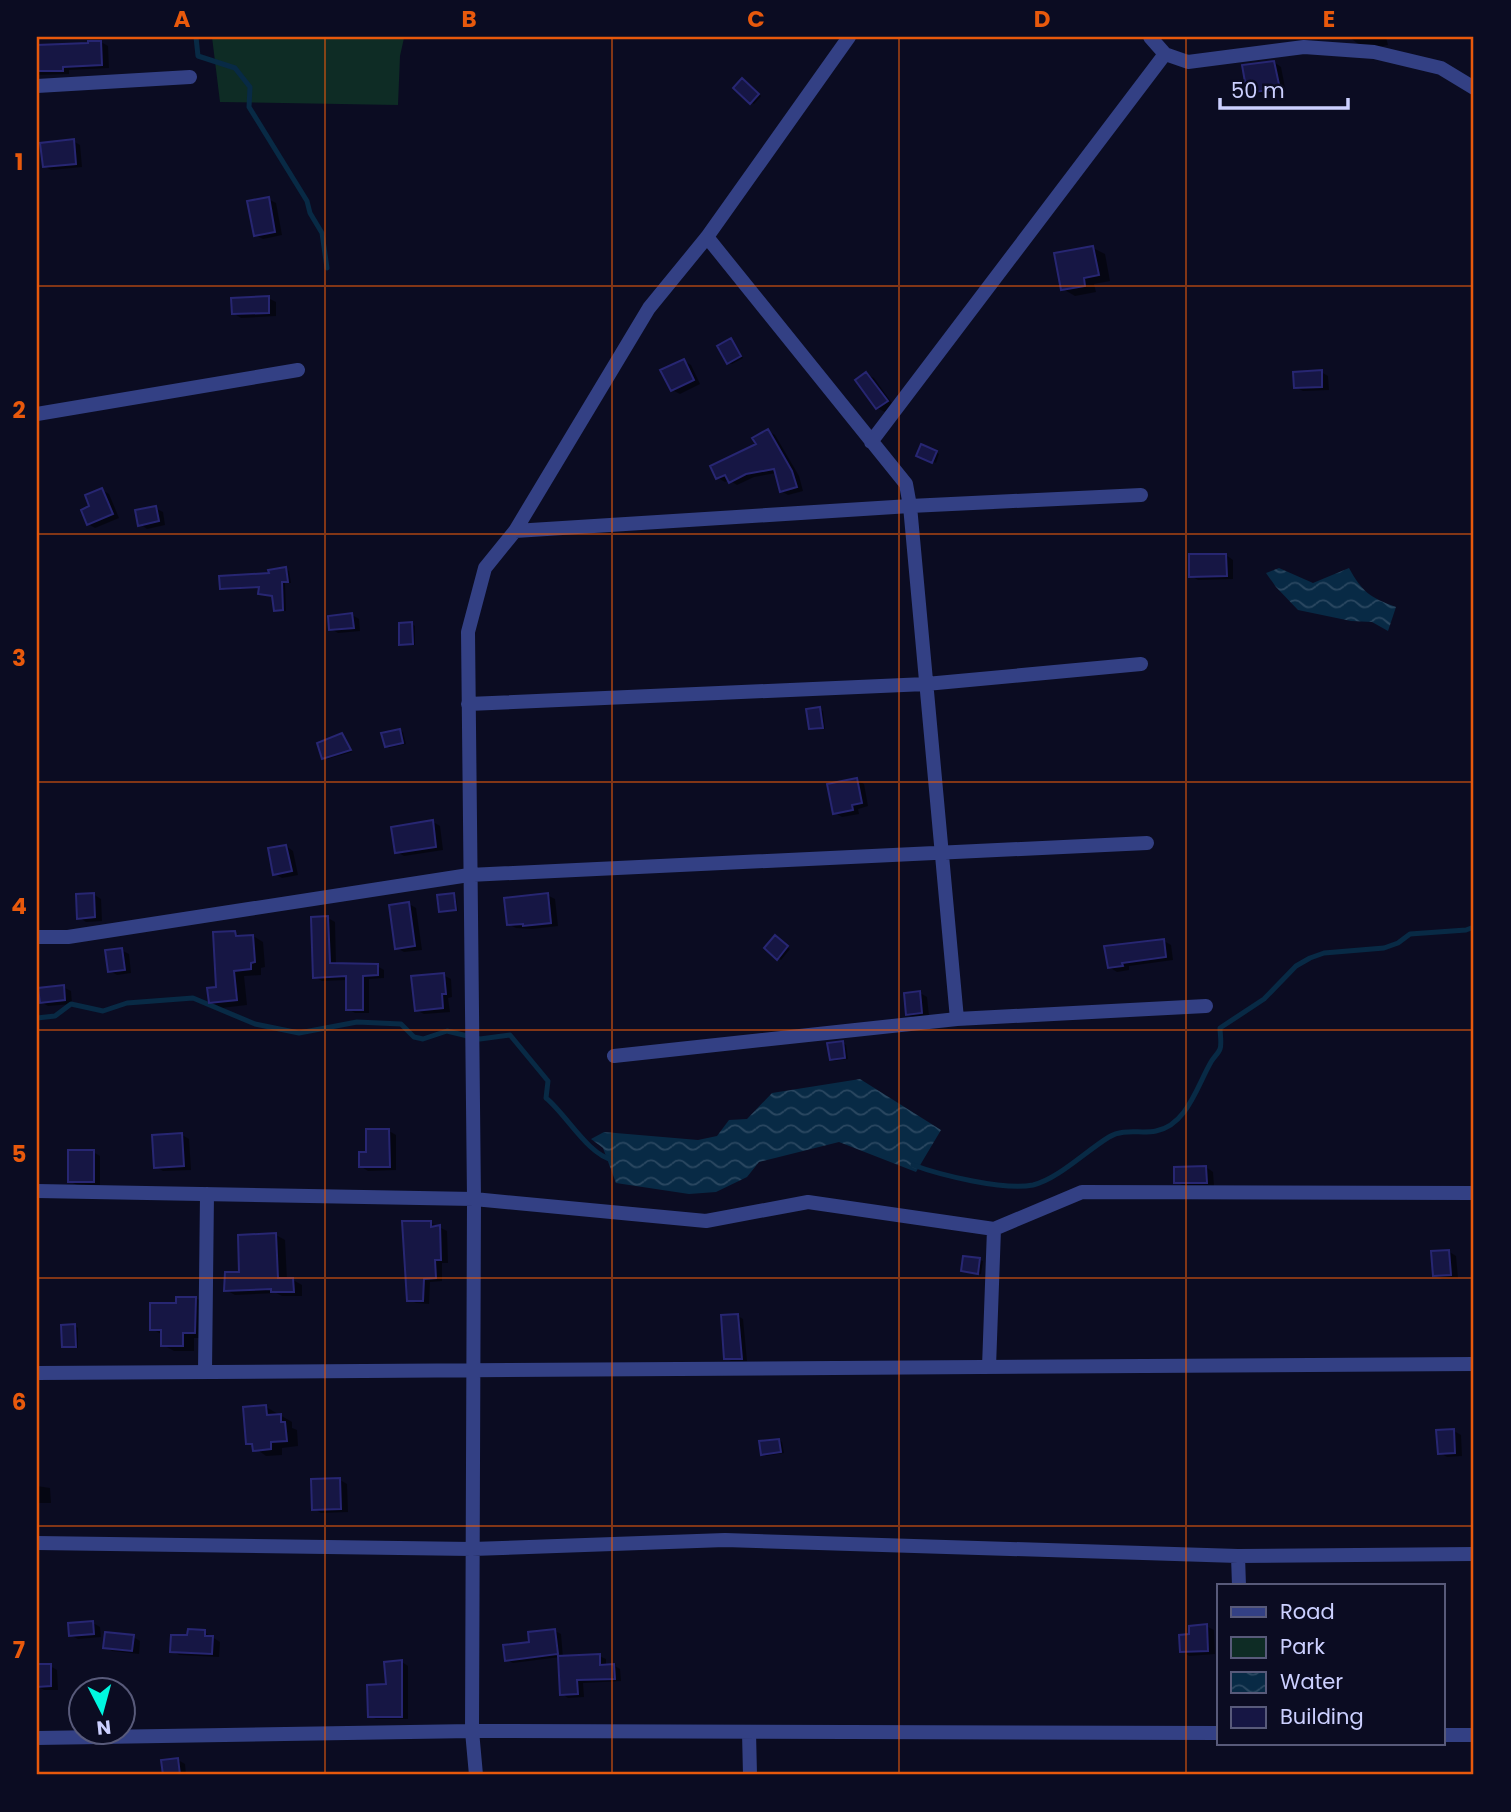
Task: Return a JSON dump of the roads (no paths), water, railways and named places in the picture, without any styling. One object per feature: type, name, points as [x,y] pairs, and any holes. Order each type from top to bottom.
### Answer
[{"type":"street","points":[[476,1775],[472,1731],[474,1199],[468,632],[485,568],[515,531],[649,308],[707,237],[849,37]]},
{"type":"street","points":[[1150,37],[1165,54],[1188,62],[1304,47],[1374,52],[1441,68],[1474,88]]},
{"type":"street","points":[[871,442],[1165,54]]},
{"type":"street","points":[[37,86],[190,77]]},
{"type":"street","points":[[707,237],[906,484],[957,1019]]},
{"type":"street","points":[[37,414],[298,370]]},
{"type":"street","points":[[515,531],[910,506],[1142,495]]},
{"type":"street","points":[[468,704],[926,684],[1141,664]]},
{"type":"street","points":[[37,937],[68,937],[470,875],[1147,843]]},
{"type":"street","points":[[614,1056],[957,1019],[1206,1006]]},
{"type":"street","points":[[37,1191],[474,1199],[706,1221],[808,1202],[994,1229],[1082,1192],[1474,1193]]},
{"type":"street","points":[[205,1372],[207,1194]]},
{"type":"street","points":[[989,1367],[994,1229]]},
{"type":"street","points":[[37,1373],[1474,1364]]},
{"type":"street","points":[[37,1543],[472,1549],[725,1539],[1238,1556],[1474,1554]]},
{"type":"street","points":[[1238,1556],[1239,1584]]},
{"type":"street","points":[[37,1738],[472,1731],[1217,1733]]},
{"type":"street","points":[[749,1732],[750,1775]]},
{"type":"street","points":[[1444,1735],[1474,1735]]},
{"type":"water","points":[[1279,568],[1313,583],[1349,568],[1368,593],[1396,607],[1388,631],[1372,622],[1351,621],[1298,610],[1266,573]]},
{"type":"water","points":[[860,1079],[941,1130],[916,1172],[839,1142],[759,1162],[747,1177],[716,1192],[689,1194],[616,1183],[603,1148],[591,1139],[604,1132],[698,1140],[717,1136],[729,1120],[747,1119],[772,1093]]},
{"type":"waterway","points":[[196,37],[198,56],[235,68],[250,87],[249,107],[307,201],[310,213],[322,233],[327,268]]},
{"type":"waterway","points":[[913,1165],[990,1184],[1021,1186],[1042,1182],[1115,1134],[1156,1131],[1176,1121],[1190,1103],[1220,1049],[1220,1028],[1264,999],[1296,966],[1324,953],[1384,948],[1398,943],[1410,934],[1466,930],[1474,927]]},
{"type":"waterway","points":[[37,1018],[55,1016],[71,1004],[103,1011],[127,1003],[193,998],[255,1024],[299,1033],[357,1022],[401,1024],[414,1037],[423,1039],[447,1031],[480,1039],[510,1035],[548,1081],[546,1098],[586,1142],[604,1157],[613,1160]]}]
